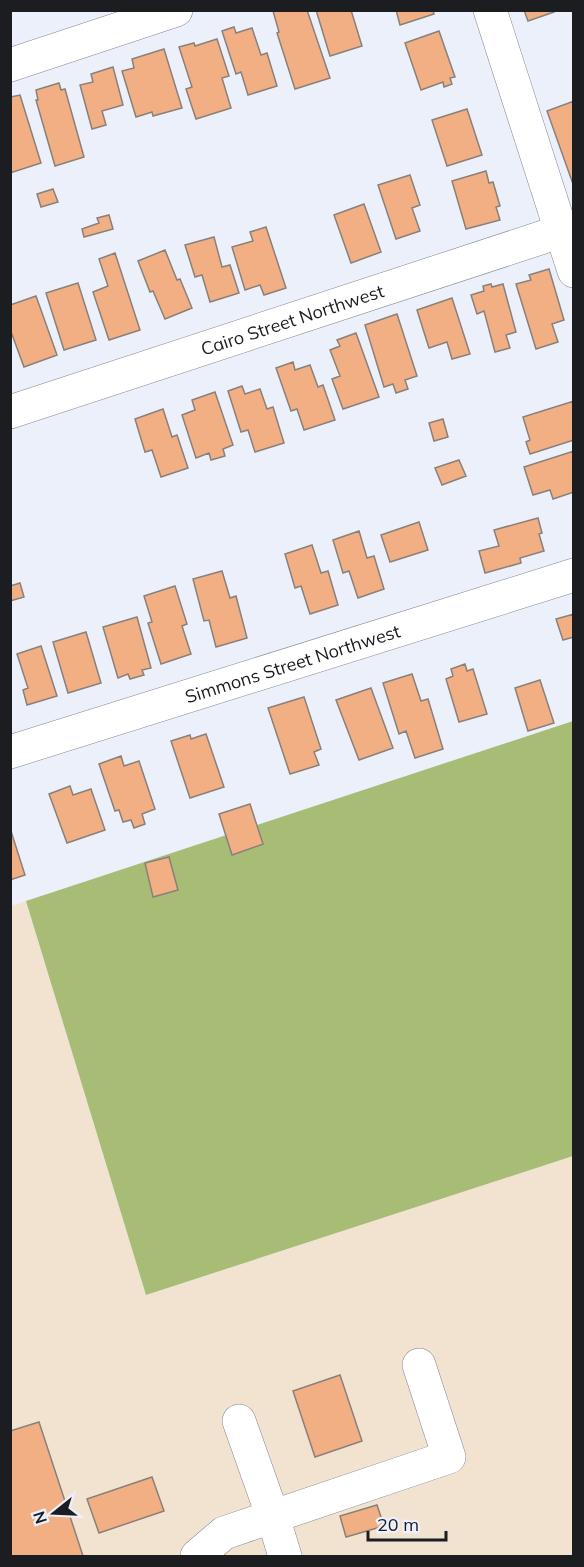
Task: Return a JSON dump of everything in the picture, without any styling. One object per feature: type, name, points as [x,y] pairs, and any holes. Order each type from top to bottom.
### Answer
[{"type":"street","points":[[10,64],[176,10]]},
{"type":"street","points":[[490,10],[567,229],[573,271]]},
{"type":"street","name":"Cairo Street Northwest","points":[[10,412],[567,229]]},
{"type":"street","name":"Simmons Street Northwest","points":[[11,750],[573,575]]},
{"type":"street","points":[[197,1557],[224,1533],[449,1457],[419,1365]]},
{"type":"street","points":[[239,1421],[285,1557]]},
{"type":"shaded area","points":[[26,901],[146,1295],[573,1156],[573,1556],[11,1556],[11,906]]},
{"type":"green space","points":[[573,721],[573,1156],[146,1295],[26,901]]},
{"type":"building","points":[[307,10],[330,78],[295,89],[277,33],[279,32],[273,11]]},
{"type":"building","points":[[316,10],[351,10],[362,46],[330,56]]},
{"type":"building","points":[[396,10],[433,10],[434,14],[400,25]]},
{"type":"building","points":[[524,10],[553,10],[554,12],[528,21]]},
{"type":"building","points":[[234,27],[236,33],[252,28],[261,55],[267,53],[277,86],[248,95],[241,72],[236,74],[222,31]]},
{"type":"building","points":[[439,31],[455,77],[450,78],[452,84],[444,87],[443,82],[421,90],[405,43]]},
{"type":"building","points":[[217,39],[229,76],[222,78],[231,108],[196,119],[186,89],[192,87],[179,47],[194,43],[195,46]]},
{"type":"building","points":[[164,49],[182,108],[153,116],[152,112],[136,117],[122,71],[134,68],[132,59]]},
{"type":"building","points":[[113,67],[123,105],[102,111],[106,125],[92,129],[80,85],[93,82],[91,74]]},
{"type":"building","points":[[59,83],[61,90],[65,89],[84,157],[55,166],[36,100],[38,100],[36,90]]},
{"type":"building","points":[[20,95],[41,163],[10,173],[10,97]]},
{"type":"building","points":[[574,101],[574,184],[573,184],[547,111]]},
{"type":"building","points":[[467,109],[482,155],[447,166],[432,120]]},
{"type":"building","points":[[486,171],[489,183],[493,182],[500,206],[496,207],[500,220],[466,229],[452,181]]},
{"type":"building","points":[[410,175],[420,205],[412,208],[420,231],[396,239],[378,185]]},
{"type":"building","points":[[53,189],[58,202],[41,207],[37,194]]},
{"type":"building","points":[[364,204],[381,252],[351,263],[334,215]]},
{"type":"building","points":[[109,215],[113,229],[84,237],[82,229],[99,223],[97,218]]},
{"type":"building","points":[[266,227],[286,288],[264,295],[260,285],[245,290],[232,247],[253,241],[250,232]]},
{"type":"building","points":[[214,237],[222,267],[230,265],[239,293],[210,302],[202,275],[195,277],[185,245]]},
{"type":"building","points":[[165,250],[192,308],[165,319],[153,291],[150,292],[138,261]]},
{"type":"building","points":[[115,253],[140,330],[109,340],[93,292],[108,286],[99,259]]},
{"type":"building","points":[[549,269],[564,320],[552,324],[558,342],[536,349],[516,284],[531,280],[529,275]]},
{"type":"building","points":[[78,283],[96,340],[64,350],[46,293]]},
{"type":"building","points":[[491,284],[492,287],[503,284],[516,332],[506,335],[510,348],[495,352],[484,311],[477,314],[471,295],[484,291],[483,286]]},
{"type":"building","points":[[36,296],[57,355],[24,367],[10,329],[10,305]]},
{"type":"building","points":[[452,298],[470,354],[452,359],[447,342],[429,348],[417,310]]},
{"type":"building","points":[[397,314],[417,376],[405,380],[408,389],[396,393],[393,384],[384,387],[365,325]]},
{"type":"building","points":[[356,333],[379,397],[343,409],[332,379],[340,376],[330,350],[340,346],[337,340]]},
{"type":"building","points":[[293,362],[295,370],[310,365],[318,387],[323,385],[335,420],[304,430],[297,409],[291,411],[276,368]]},
{"type":"building","points":[[242,386],[245,394],[260,389],[267,409],[273,407],[284,443],[255,452],[248,430],[241,432],[228,391]]},
{"type":"building","points":[[215,392],[233,445],[223,449],[225,456],[211,460],[209,453],[196,458],[182,415],[195,410],[192,400]]},
{"type":"building","points":[[574,401],[574,440],[530,454],[526,442],[530,440],[523,417]]},
{"type":"building","points":[[163,409],[172,437],[177,435],[188,468],[161,477],[152,450],[145,452],[135,419]]},
{"type":"building","points":[[443,419],[448,437],[434,441],[429,423]]},
{"type":"building","points":[[574,451],[574,492],[553,499],[550,490],[533,495],[524,467]]},
{"type":"building","points":[[459,460],[466,476],[442,485],[435,468]]},
{"type":"building","points":[[538,518],[542,533],[539,534],[544,551],[520,558],[521,563],[485,573],[479,551],[499,546],[494,530]]},
{"type":"building","points":[[419,522],[428,550],[390,562],[381,535]]},
{"type":"building","points":[[359,531],[367,558],[374,556],[384,589],[358,598],[349,571],[343,573],[333,540]]},
{"type":"building","points":[[312,545],[321,573],[328,571],[338,605],[310,614],[301,586],[295,588],[285,554]]},
{"type":"building","points":[[222,571],[230,598],[236,596],[247,638],[216,647],[209,620],[204,621],[193,579]]},
{"type":"building","points":[[20,583],[24,597],[10,601],[10,586]]},
{"type":"building","points":[[175,586],[187,624],[182,626],[191,654],[161,664],[148,623],[152,622],[144,596]]},
{"type":"building","points":[[574,614],[574,637],[563,640],[556,619]]},
{"type":"building","points":[[137,617],[151,668],[142,670],[144,675],[130,679],[128,674],[118,678],[103,627]]},
{"type":"building","points":[[86,632],[101,683],[68,693],[53,642]]},
{"type":"building","points":[[41,646],[57,696],[27,705],[23,690],[28,688],[17,654]]},
{"type":"building","points":[[465,664],[467,671],[473,669],[487,714],[459,722],[446,679],[453,676],[451,669]]},
{"type":"building","points":[[412,674],[421,701],[428,699],[443,749],[415,758],[406,731],[399,734],[383,683]]},
{"type":"building","points":[[540,680],[554,723],[528,731],[515,688]]},
{"type":"building","points":[[371,688],[393,748],[359,760],[336,700]]},
{"type":"building","points":[[304,697],[321,749],[314,752],[319,765],[290,774],[268,708]]},
{"type":"building","points":[[206,734],[224,787],[190,798],[171,741],[190,735],[191,739]]},
{"type":"building","points":[[121,756],[124,766],[139,761],[155,809],[142,814],[145,824],[134,828],[131,820],[123,822],[119,810],[115,811],[99,764]]},
{"type":"building","points":[[70,786],[73,795],[91,789],[105,830],[67,843],[49,794]]},
{"type":"building","points":[[250,804],[263,844],[232,855],[219,814]]},
{"type":"building","points":[[10,828],[25,875],[10,880]]},
{"type":"building","points":[[169,857],[178,890],[153,897],[145,863]]},
{"type":"building","points":[[340,1375],[362,1441],[315,1457],[293,1391]]},
{"type":"building","points":[[39,1422],[83,1556],[10,1556],[10,1431]]},
{"type":"building","points":[[152,1477],[164,1511],[99,1533],[87,1499]]},
{"type":"building","points":[[377,1505],[384,1526],[346,1537],[340,1516]]}]
